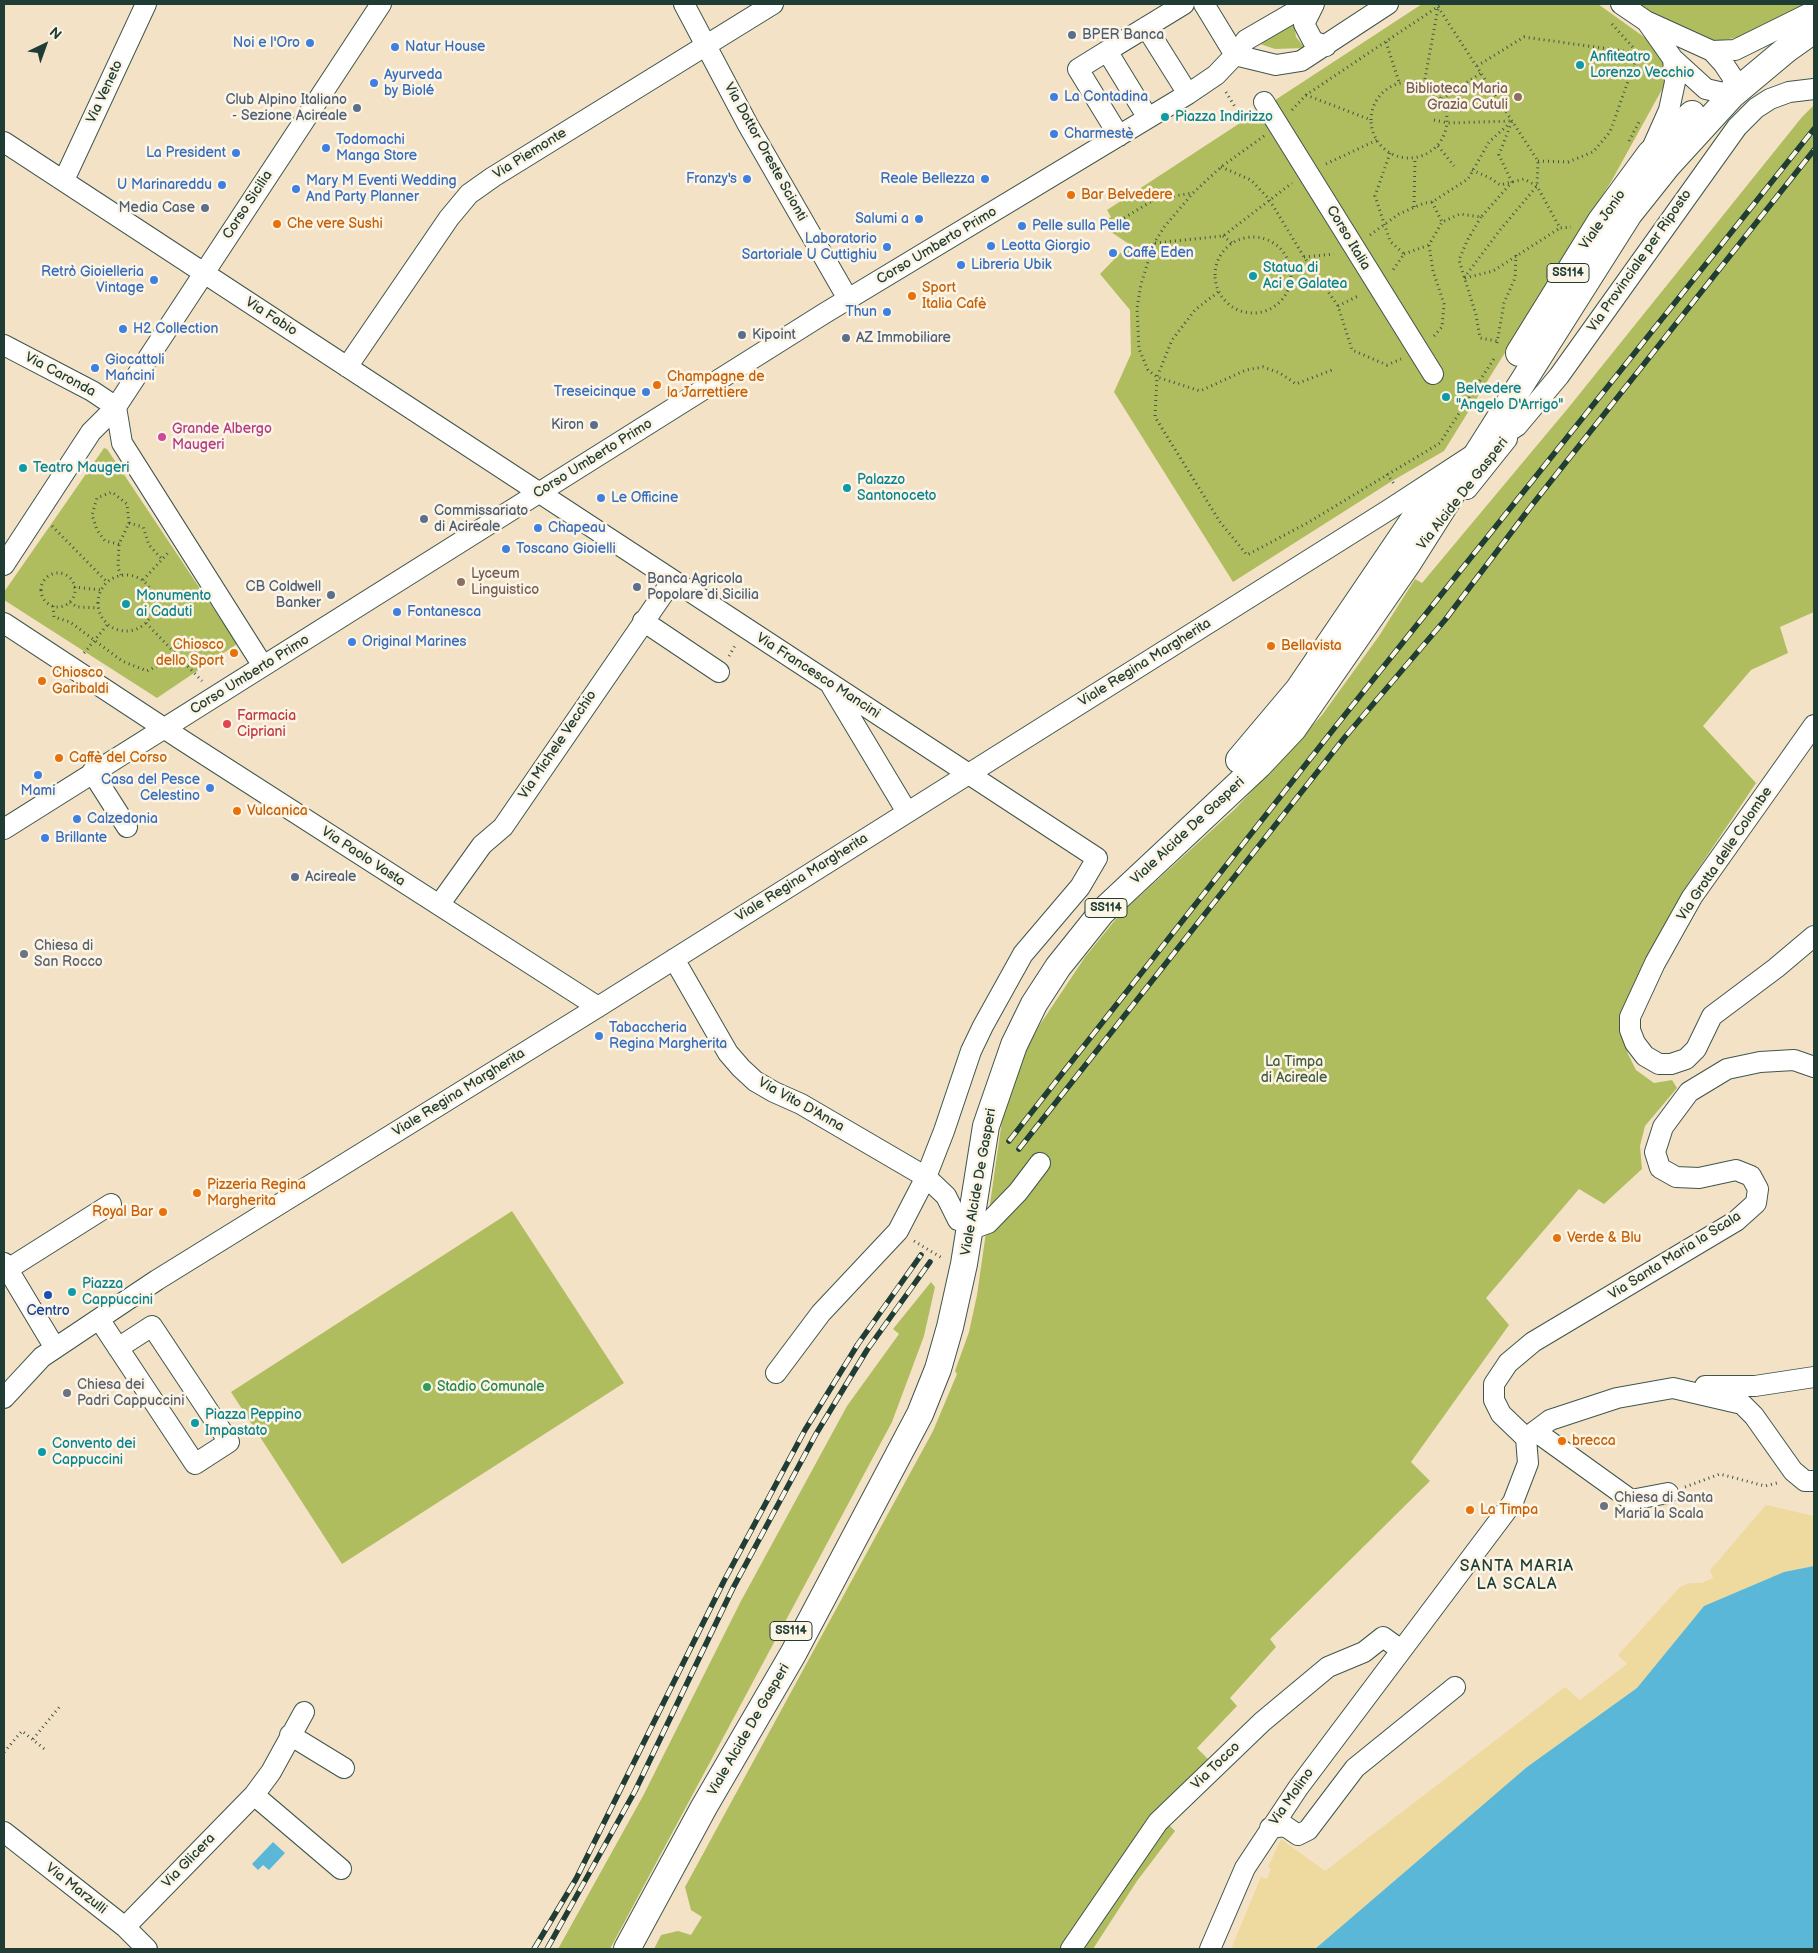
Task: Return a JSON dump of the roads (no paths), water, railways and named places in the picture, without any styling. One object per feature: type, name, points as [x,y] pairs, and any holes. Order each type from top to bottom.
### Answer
[{"type":"main road","name":"Viale Jonio","points":[[1446,472],[1600,222],[1650,154],[1790,31],[1814,13]]},
{"type":"main road","name":"Viale Jonio","points":[[1477,452],[1517,415],[1629,214],[1727,88],[1814,30]]},
{"type":"main road","name":"Viale Alcide De Gasperi","points":[[627,1949],[704,1807],[793,1654],[892,1455],[926,1365],[938,1326],[995,1095],[1014,1045],[1030,1012],[1058,967],[1102,912],[1259,765],[1293,729],[1408,563],[1477,452]]},
{"type":"main road","name":"Viale Alcide De Gasperi","points":[[892,1455],[920,1414],[938,1369],[952,1318],[975,1126],[985,1092],[1004,1041],[1046,960],[1093,905],[1205,797],[1255,744],[1298,690],[1446,472]]},
{"type":"street","name":"Via Veneto","points":[[64,180],[146,4]]},
{"type":"street","name":"Corso Sicilia","points":[[4,565],[91,432],[116,407],[381,4]]},
{"type":"street","name":"Via Dottor Oreste Scionti","points":[[684,4],[748,125],[848,298]]},
{"type":"street","name":"Via Piemonte","points":[[347,367],[449,218],[469,194],[493,177],[773,4]]},
{"type":"street","points":[[1119,136],[1078,69],[1184,4]]},
{"type":"street","points":[[1204,4],[1235,55],[1276,66],[1301,61],[1388,4]]},
{"type":"street","name":"Corso Umberto Primo","points":[[4,828],[848,298],[1058,174],[1188,94],[1216,75],[1246,40],[1308,4]]},
{"type":"street","points":[[1314,4],[1304,24],[1313,41],[1326,46]]},
{"type":"street","points":[[1622,4],[1646,21],[1712,52],[1723,62],[1727,88],[1706,89],[1673,59],[1646,21]]},
{"type":"street","points":[[1712,52],[1735,50],[1814,13]]},
{"type":"street","points":[[1146,27],[1188,94]]},
{"type":"street","points":[[1107,51],[1148,118]]},
{"type":"street","points":[[1650,154],[1669,110],[1675,82],[1673,59]]},
{"type":"street","name":"Via Provinciale per Riposto","points":[[1517,415],[1559,376],[1737,127],[1756,108],[1770,100],[1789,92],[1814,89]]},
{"type":"street","name":"Corso Italia","points":[[1264,102],[1433,374]]},
{"type":"street","name":"Via Fabio","points":[[4,142],[538,494]]},
{"type":"street","points":[[1517,415],[1503,394],[1608,227],[1624,190]]},
{"type":"street","name":"Via Caronda","points":[[4,345],[92,391],[116,407]]},
{"type":"street","points":[[116,407],[122,443],[263,666]]},
{"type":"street","name":"Via Alcide De Gasperi","points":[[1408,563],[1517,415]]},
{"type":"street","name":"Viale Regina Margherita","points":[[4,1398],[42,1358],[157,1280],[674,959],[1390,509],[1477,452]]},
{"type":"street","name":"Via Francesco Mancini","points":[[538,494],[1097,858],[1080,887],[1023,954],[983,1026],[926,1177]]},
{"type":"street","points":[[1293,729],[1313,686],[1413,535],[1412,522],[1406,514],[1390,509]]},
{"type":"street","name":"Via Michele Vecchio","points":[[439,905],[482,845],[503,827],[672,580]]},
{"type":"street","points":[[643,621],[719,672]]},
{"type":"street","name":"Via Paolo Vasta","points":[[4,623],[164,728],[598,1006]]},
{"type":"street","points":[[829,684],[907,812]]},
{"type":"street","name":"Via Grotta delle Colombe","points":[[1814,724],[1692,897],[1660,954],[1630,1017],[1630,1030],[1635,1043],[1645,1056],[1659,1064],[1671,1064],[1686,1059],[1696,1049],[1712,1016],[1814,936]]},
{"type":"street","points":[[92,772],[127,827]]},
{"type":"street","name":"Via Vito D'Anna","points":[[674,959],[728,1053],[755,1081],[801,1104],[926,1177],[946,1196],[964,1225]]},
{"type":"street","name":"Via Santa Maria la Scala","points":[[1668,1493],[1631,1500],[1590,1471],[1501,1414],[1494,1400],[1494,1384],[1508,1363],[1533,1342],[1736,1220],[1756,1203],[1758,1190],[1751,1176],[1736,1170],[1699,1178],[1676,1177],[1660,1168],[1655,1152],[1663,1127],[1689,1092],[1727,1070],[1760,1062],[1794,1060],[1814,1066]]},
{"type":"street","points":[[964,1225],[988,1223],[1018,1192],[1040,1163]]},
{"type":"street","points":[[776,1373],[820,1313],[898,1232],[926,1177]]},
{"type":"street","points":[[55,1348],[6,1266],[111,1204]]},
{"type":"street","points":[[99,1319],[118,1348],[195,1464],[229,1442],[152,1326],[118,1348]]},
{"type":"street","points":[[1531,1434],[1550,1420],[1617,1398],[1673,1388],[1755,1386],[1814,1377]]},
{"type":"street","points":[[1673,1388],[1742,1404],[1754,1416],[1793,1471],[1805,1481],[1814,1481]]},
{"type":"street","name":"Via Molino","points":[[1210,1949],[1241,1876],[1270,1828],[1513,1502],[1528,1463],[1531,1434]]},
{"type":"street","name":"Via Tocco","points":[[1072,1949],[1158,1822],[1262,1722],[1328,1667],[1364,1652],[1383,1637],[1398,1654]]},
{"type":"street","points":[[1270,1828],[1285,1826],[1298,1835],[1308,1830],[1355,1768],[1455,1687]]},
{"type":"street","name":"Via Glicera","points":[[125,1927],[254,1795],[271,1772],[304,1712]]},
{"type":"street","points":[[290,1735],[344,1768]]},
{"type":"street","points":[[254,1795],[341,1869]]},
{"type":"street","name":"Via Marzulli","points":[[4,1832],[125,1927],[147,1949]]},
{"type":"water","points":[[1814,1566],[1814,1949],[1315,1949],[1527,1767],[1637,1688],[1704,1606],[1784,1572]]},
{"type":"water","points":[[273,1842],[285,1853],[269,1870],[263,1865],[258,1870],[252,1864]]},
{"type":"railway","points":[[1009,1141],[1336,726],[1814,129]]},
{"type":"railway","points":[[1019,1149],[1345,737],[1445,620],[1532,505],[1814,150]]},
{"type":"railway","points":[[534,1949],[576,1879],[724,1581],[805,1430],[858,1344],[921,1255]]},
{"type":"railway","points":[[547,1949],[635,1791],[733,1588],[816,1434],[867,1350],[930,1262]]},
{"type":"place","name":"BPER Banca","points":[[1072,35]]},
{"type":"place","name":"Noi e l'Oro","points":[[310,43]]},
{"type":"place","name":"Natur House","points":[[395,47]]},
{"type":"place","name":"Anfiteatro Lorenzo Vecchio","points":[[1580,65]]},
{"type":"place","name":"Ayurveda by Biolé","points":[[374,83]]},
{"type":"place","name":"La Contadina","points":[[1054,97]]},
{"type":"place","name":"Biblioteca Maria Grazia Cutuli","points":[[1518,97]]},
{"type":"place","name":"Club Alpino Italiano - Sezione Acireale","points":[[357,108]]},
{"type":"place","name":"Piazza Indirizzo","points":[[1165,117]]},
{"type":"place","name":"Charmestè","points":[[1054,134]]},
{"type":"place","name":"Todomachi Manga Store","points":[[326,148]]},
{"type":"place","name":"La President","points":[[236,153]]},
{"type":"place","name":"Franzy's","points":[[747,179]]},
{"type":"place","name":"Reale Bellezza","points":[[985,179]]},
{"type":"place","name":"U Marinareddu","points":[[222,185]]},
{"type":"place","name":"Mary M Eventi Wedding And Party Planner","points":[[296,189]]},
{"type":"place","name":"Bar Belvedere","points":[[1071,195]]},
{"type":"place","name":"Media Case","points":[[205,208]]},
{"type":"place","name":"Salumi a","points":[[919,219]]},
{"type":"place","name":"Che vere Sushi","points":[[277,224]]},
{"type":"place","name":"Pelle sulla Pelle","points":[[1022,226]]},
{"type":"place","name":"Leotta Giorgio","points":[[991,246]]},
{"type":"place","name":"Laboratorio Sartoriale U Cuttighiu","points":[[887,247]]},
{"type":"place","name":"Caffè Eden","points":[[1113,253]]},
{"type":"place","name":"Libreria Ubik","points":[[961,265]]},
{"type":"place","name":"Statua di Aci e Galatea","points":[[1253,276]]},
{"type":"place","name":"Retrò Gioielleria Vintage","points":[[154,280]]},
{"type":"place","name":"Sport Italia Cafè","points":[[912,296]]},
{"type":"place","name":"Thun","points":[[887,312]]},
{"type":"place","name":"H2 Collection","points":[[123,329]]},
{"type":"place","name":"Kipoint","points":[[742,335]]},
{"type":"place","name":"AZ Immobiliare","points":[[846,338]]},
{"type":"place","name":"Giocattoli Mancini","points":[[95,368]]},
{"type":"place","name":"Champagne de la Jarrettiere","points":[[657,385]]},
{"type":"place","name":"Treseicinque","points":[[646,392]]},
{"type":"place","name":"Belvedere \"Angelo D'Arrigo\"","points":[[1446,397]]},
{"type":"place","name":"Kiron","points":[[594,425]]},
{"type":"place","name":"Grande Albergo Maugeri","points":[[162,437]]},
{"type":"place","name":"Teatro Maugeri","points":[[23,468]]},
{"type":"place","name":"Palazzo Santonoceto","points":[[847,488]]},
{"type":"place","name":"Le Officine","points":[[601,498]]},
{"type":"place","name":"Commissariato di Acireale","points":[[424,519]]},
{"type":"place","name":"Chapeau","points":[[538,528]]},
{"type":"place","name":"Toscano Gioielli","points":[[506,549]]},
{"type":"place","name":"Lyceum Linguistico","points":[[461,582]]},
{"type":"place","name":"Banca Agricola Popolare di Sicilia","points":[[637,587]]},
{"type":"place","name":"CB Coldwell Banker","points":[[331,595]]},
{"type":"place","name":"Monumento ai Caduti","points":[[126,604]]},
{"type":"place","name":"Fontanesca","points":[[397,612]]},
{"type":"place","name":"Original Marines","points":[[352,642]]},
{"type":"place","name":"Bellavista","points":[[1271,646]]},
{"type":"place","name":"Chiosco dello Sport","points":[[234,653]]},
{"type":"place","name":"Chiosco Garibaldi","points":[[42,681]]},
{"type":"place","name":"Farmacia Cipriani","points":[[227,724]]},
{"type":"place","name":"Caffè del Corso","points":[[59,758]]},
{"type":"place","name":"Mami","points":[[38,775]]},
{"type":"place","name":"Casa del Pesce Celestino","points":[[210,788]]},
{"type":"place","name":"Vulcanica","points":[[237,811]]},
{"type":"place","name":"Calzedonia","points":[[77,819]]},
{"type":"place","name":"Brillante","points":[[45,838]]},
{"type":"place","name":"Acireale","points":[[295,877]]},
{"type":"place","name":"Chiesa di San Rocco","points":[[24,954]]},
{"type":"place","name":"Tabaccheria Regina Margherita","points":[[599,1036]]},
{"type":"place","name":"Pizzeria Regina Margherita","points":[[197,1193]]},
{"type":"place","name":"Royal Bar","points":[[163,1212]]},
{"type":"place","name":"Verde & Blu","points":[[1557,1238]]},
{"type":"place","name":"Piazza Cappuccini","points":[[72,1292]]},
{"type":"place","name":"Centro","points":[[48,1295]]},
{"type":"place","name":"Stadio Comunale","points":[[427,1387]]},
{"type":"place","name":"Chiesa dei Padri Cappuccini","points":[[67,1393]]},
{"type":"place","name":"Piazza Peppino Impastato","points":[[195,1423]]},
{"type":"place","name":"brecca","points":[[1562,1441]]},
{"type":"place","name":"Convento dei Cappuccini","points":[[42,1452]]},
{"type":"place","name":"Chiesa di Santa Maria la Scala","points":[[1604,1506]]},
{"type":"place","name":"La Timpa","points":[[1470,1510]]},
{"type":"district","name":"SANTA MARIA LA SCALA","points":[[1517,1576]]},
{"type":"park label","name":"La Timpa di Acireale","points":[[1294,1070]]}]
